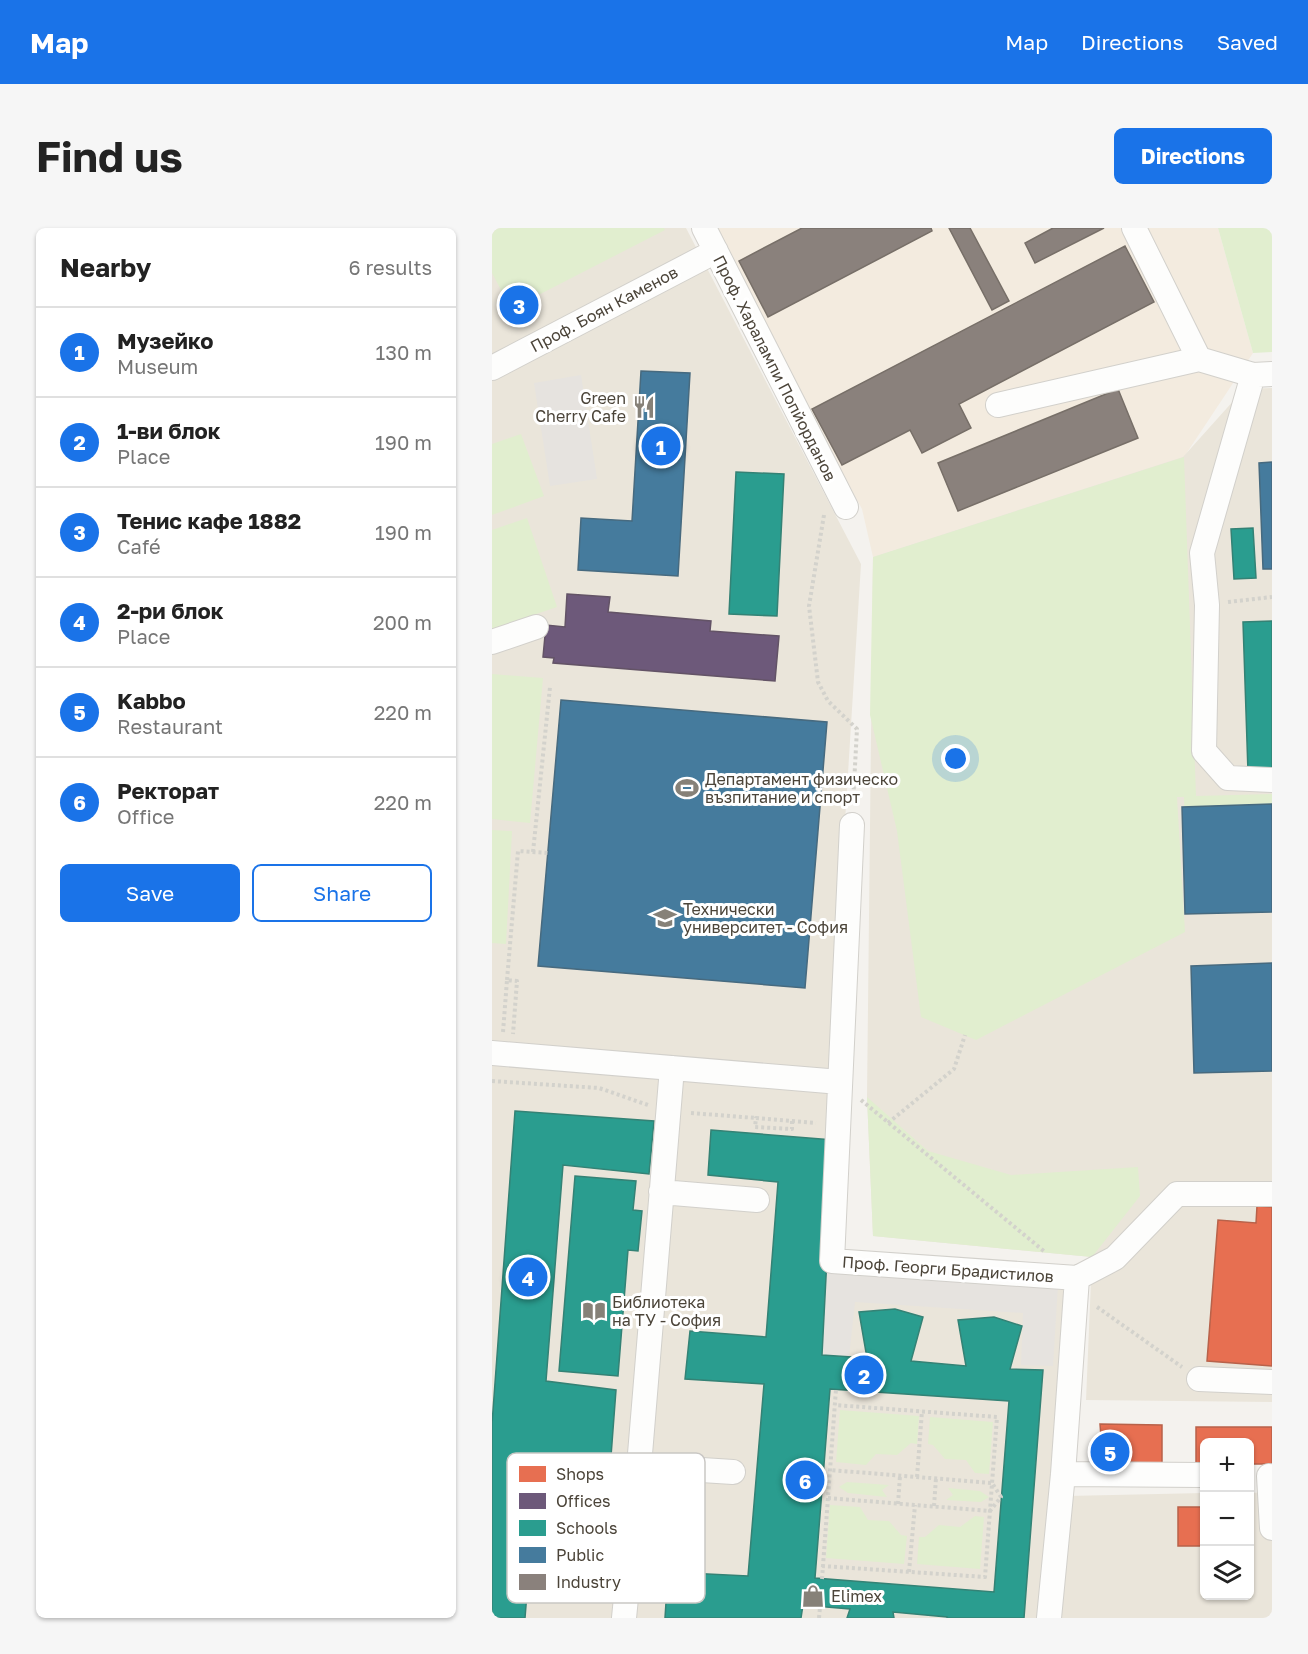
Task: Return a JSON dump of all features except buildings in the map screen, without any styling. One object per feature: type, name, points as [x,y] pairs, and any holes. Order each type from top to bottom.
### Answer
[{"type":"street","name":"Проф. Харалампи Попйорданов","points":[[704,228],[846,507]]},
{"type":"street","points":[[1134,228],[1199,359]]},
{"type":"street","name":"Проф. Боян Каменов","points":[[492,368],[716,251]]},
{"type":"street","points":[[998,405],[1199,359],[1263,375],[1202,553],[1206,605],[1204,751],[1228,778],[1272,780]]},
{"type":"street","points":[[492,642],[536,627]]},
{"type":"street","points":[[497,1054],[840,1082],[852,825]]},
{"type":"street","points":[[640,1453],[672,1068]]},
{"type":"street","name":"Проф. Георги Брадистилов","points":[[840,1082],[832,1261],[1077,1286],[1063,1474],[1049,1618]]},
{"type":"street","points":[[661,1192],[758,1200]]},
{"type":"street","points":[[1077,1286],[1115,1258],[1177,1194],[1272,1194]]},
{"type":"street","points":[[1199,1379],[1272,1382]]},
{"type":"street","points":[[705,1470],[733,1472]]},
{"type":"street","points":[[1063,1474],[1200,1475]]},
{"type":"street","points":[[1264,1476],[1272,1528]]},
{"type":"street","points":[[624,1618],[625,1603]]},
{"type":"path","points":[[831,476],[809,606],[818,682],[828,701],[857,729],[852,825]]},
{"type":"path","points":[[1249,600],[1272,597]]},
{"type":"path","points":[[533,852],[550,687]]},
{"type":"path","points":[[497,1054],[507,980],[518,851],[548,853]]},
{"type":"path","points":[[507,980],[517,981],[515,1017]]},
{"type":"path","points":[[888,1124],[954,1069],[965,1035]]},
{"type":"path","points":[[492,1081],[599,1088],[668,1112],[756,1118],[792,1121],[792,1129],[755,1127],[756,1118]]},
{"type":"path","points":[[840,1082],[1050,1256]]},
{"type":"path","points":[[772,1128],[772,1135]]},
{"type":"path","points":[[1077,1286],[1199,1379]]},
{"type":"path","points":[[822,1579],[837,1389]]},
{"type":"path","points":[[822,1566],[985,1577],[997,1417],[835,1405]]},
{"type":"path","points":[[917,1477],[922,1411]]},
{"type":"path","points":[[830,1470],[992,1483]]},
{"type":"path","points":[[898,1504],[900,1476]]},
{"type":"path","points":[[934,1506],[936,1478]]},
{"type":"path","points":[[823,1480],[829,1481]]},
{"type":"path","points":[[990,1511],[1001,1497],[992,1483]]},
{"type":"path","points":[[828,1498],[990,1511]]},
{"type":"path","points":[[909,1572],[915,1505]]},
{"type":"path","points":[[819,1618],[820,1607]]},
{"type":"shaded area","name":"Технически университет - София","points":[[492,228],[686,228],[861,564],[817,1273],[1067,1290],[1039,1618],[492,1618]]},
{"type":"shaded area","points":[[710,228],[1218,228],[1253,353],[1184,457],[873,557],[862,509]]},
{"type":"shaded area","points":[[581,375],[597,479],[550,486],[534,383]]},
{"type":"shaded area","points":[[1272,388],[1272,1402],[1086,1400],[1092,1257],[873,1236],[867,1097],[873,557],[1183,457],[1244,389]]},
{"type":"shaded area","points":[[826,1269],[1058,1285],[1053,1366],[1021,1365],[1023,1313],[855,1302],[849,1357],[822,1355]]},
{"type":"shaded area","points":[[1272,1492],[1272,1618],[1060,1618],[1067,1496],[1200,1493],[1200,1600],[1254,1600],[1254,1493]]},
{"type":"green space","points":[[492,228],[664,228],[665,230],[511,309],[492,273]]},
{"type":"green space","points":[[1218,228],[1272,228],[1272,352],[1253,353]]},
{"type":"green space","points":[[521,434],[544,496],[492,515],[492,444]]},
{"type":"green space","points":[[1184,457],[1196,796],[1272,794],[1272,907],[1187,909],[1184,797],[1177,797],[1185,932],[976,1040],[921,1017],[897,831],[870,715],[873,557]]},
{"type":"green space","points":[[527,518],[557,607],[492,629],[492,530]]},
{"type":"green space","points":[[492,674],[543,678],[530,823],[492,819]]},
{"type":"green space","points":[[492,830],[512,831],[506,944],[492,943]]},
{"type":"green space","points":[[867,1097],[928,1151],[1011,1175],[1138,1167],[1140,1196],[1092,1257],[873,1236]]},
{"type":"green space","points":[[840,1410],[919,1416],[917,1444],[911,1443],[897,1455],[876,1454],[866,1465],[836,1462]]},
{"type":"green space","points":[[930,1417],[993,1422],[989,1474],[975,1473],[966,1460],[945,1459],[933,1445],[928,1444]]},
{"type":"green space","points":[[847,1482],[889,1485],[882,1490],[887,1497],[848,1493],[839,1487]]},
{"type":"green space","points":[[948,1488],[980,1491],[989,1497],[981,1502],[946,1500],[953,1495]]},
{"type":"green space","points":[[830,1505],[860,1507],[868,1520],[889,1521],[901,1535],[907,1536],[904,1564],[826,1558]]},
{"type":"green space","points":[[975,1516],[984,1517],[980,1569],[917,1564],[919,1537],[925,1537],[939,1525],[960,1527]]},
{"type":"place","name":"Тенис кафе 1882","points":[[519,305]]},
{"type":"place","name":"Green Cherry Cafe","points":[[644,407]]},
{"type":"place","name":"Музейко","points":[[661,446]]},
{"type":"place","name":"Департамент физическо възпитание и спорт","points":[[687,788]]},
{"type":"place","name":"Технически университет - София","points":[[665,918]]},
{"type":"place","name":"2-ри блок","points":[[528,1277]]},
{"type":"place","name":"Библиотека на ТУ - София","points":[[594,1311]]},
{"type":"place","name":"1-ви блок","points":[[864,1375]]},
{"type":"place","name":"Kabbo","points":[[1110,1452]]},
{"type":"place","name":"Ректорат","points":[[805,1480]]},
{"type":"place","name":"Elimex","points":[[813,1596]]}]
